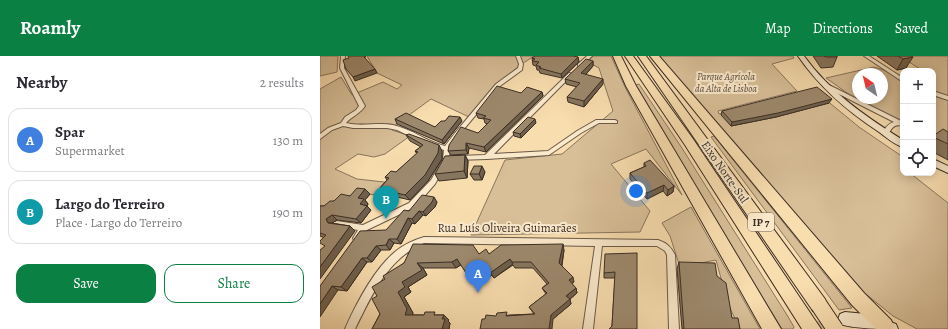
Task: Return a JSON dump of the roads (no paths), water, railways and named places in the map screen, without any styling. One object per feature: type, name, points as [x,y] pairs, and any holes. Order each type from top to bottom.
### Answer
[{"type":"highway","points":[[617,56],[631,86],[772,329]]},
{"type":"highway","name":"Eixo Norte-Sul","points":[[629,56],[647,83],[696,141],[819,305],[840,324]]},
{"type":"highway","name":"Eixo Norte-Sul","points":[[642,56],[812,329]]},
{"type":"highway","points":[[654,56],[858,299],[888,328]]},
{"type":"street","points":[[343,56],[342,68],[362,106],[358,112],[347,118],[343,124]]},
{"type":"street","points":[[350,247],[364,228],[412,205],[433,182],[446,159],[447,150],[457,134],[498,85],[520,68],[521,64],[518,56]]},
{"type":"street","points":[[487,157],[590,56]]},
{"type":"street","points":[[801,56],[823,84],[856,112],[900,142]]},
{"type":"street","points":[[866,56],[900,78]]},
{"type":"street","points":[[823,84],[900,122]]},
{"type":"street","points":[[936,94],[948,98]]},
{"type":"street","points":[[446,159],[549,153],[579,132],[598,122],[614,122]]},
{"type":"street","points":[[886,134],[890,125],[900,123]]},
{"type":"street","points":[[320,137],[330,129],[343,124],[386,127],[406,130],[438,148],[447,150]]},
{"type":"street","points":[[936,164],[948,170]]},
{"type":"street","points":[[337,224],[364,228]]},
{"type":"street","name":"Rua Luís Oliveira Guimarães","points":[[350,329],[376,279],[401,252],[415,242],[424,240],[658,243],[668,249],[671,255],[674,329]]},
{"type":"street","points":[[588,329],[599,242]]},
{"type":"street","points":[[840,324],[866,321],[888,328]]},
{"type":"tunnel","points":[[813,329],[836,321]]},
{"type":"place","name":"Largo do Terreiro","points":[[386,219]]},
{"type":"place","name":"Spar","points":[[478,293]]},
{"type":"park label","name":"Parque Agrícola da Alta de Lisboa","points":[[726,82]]}]
